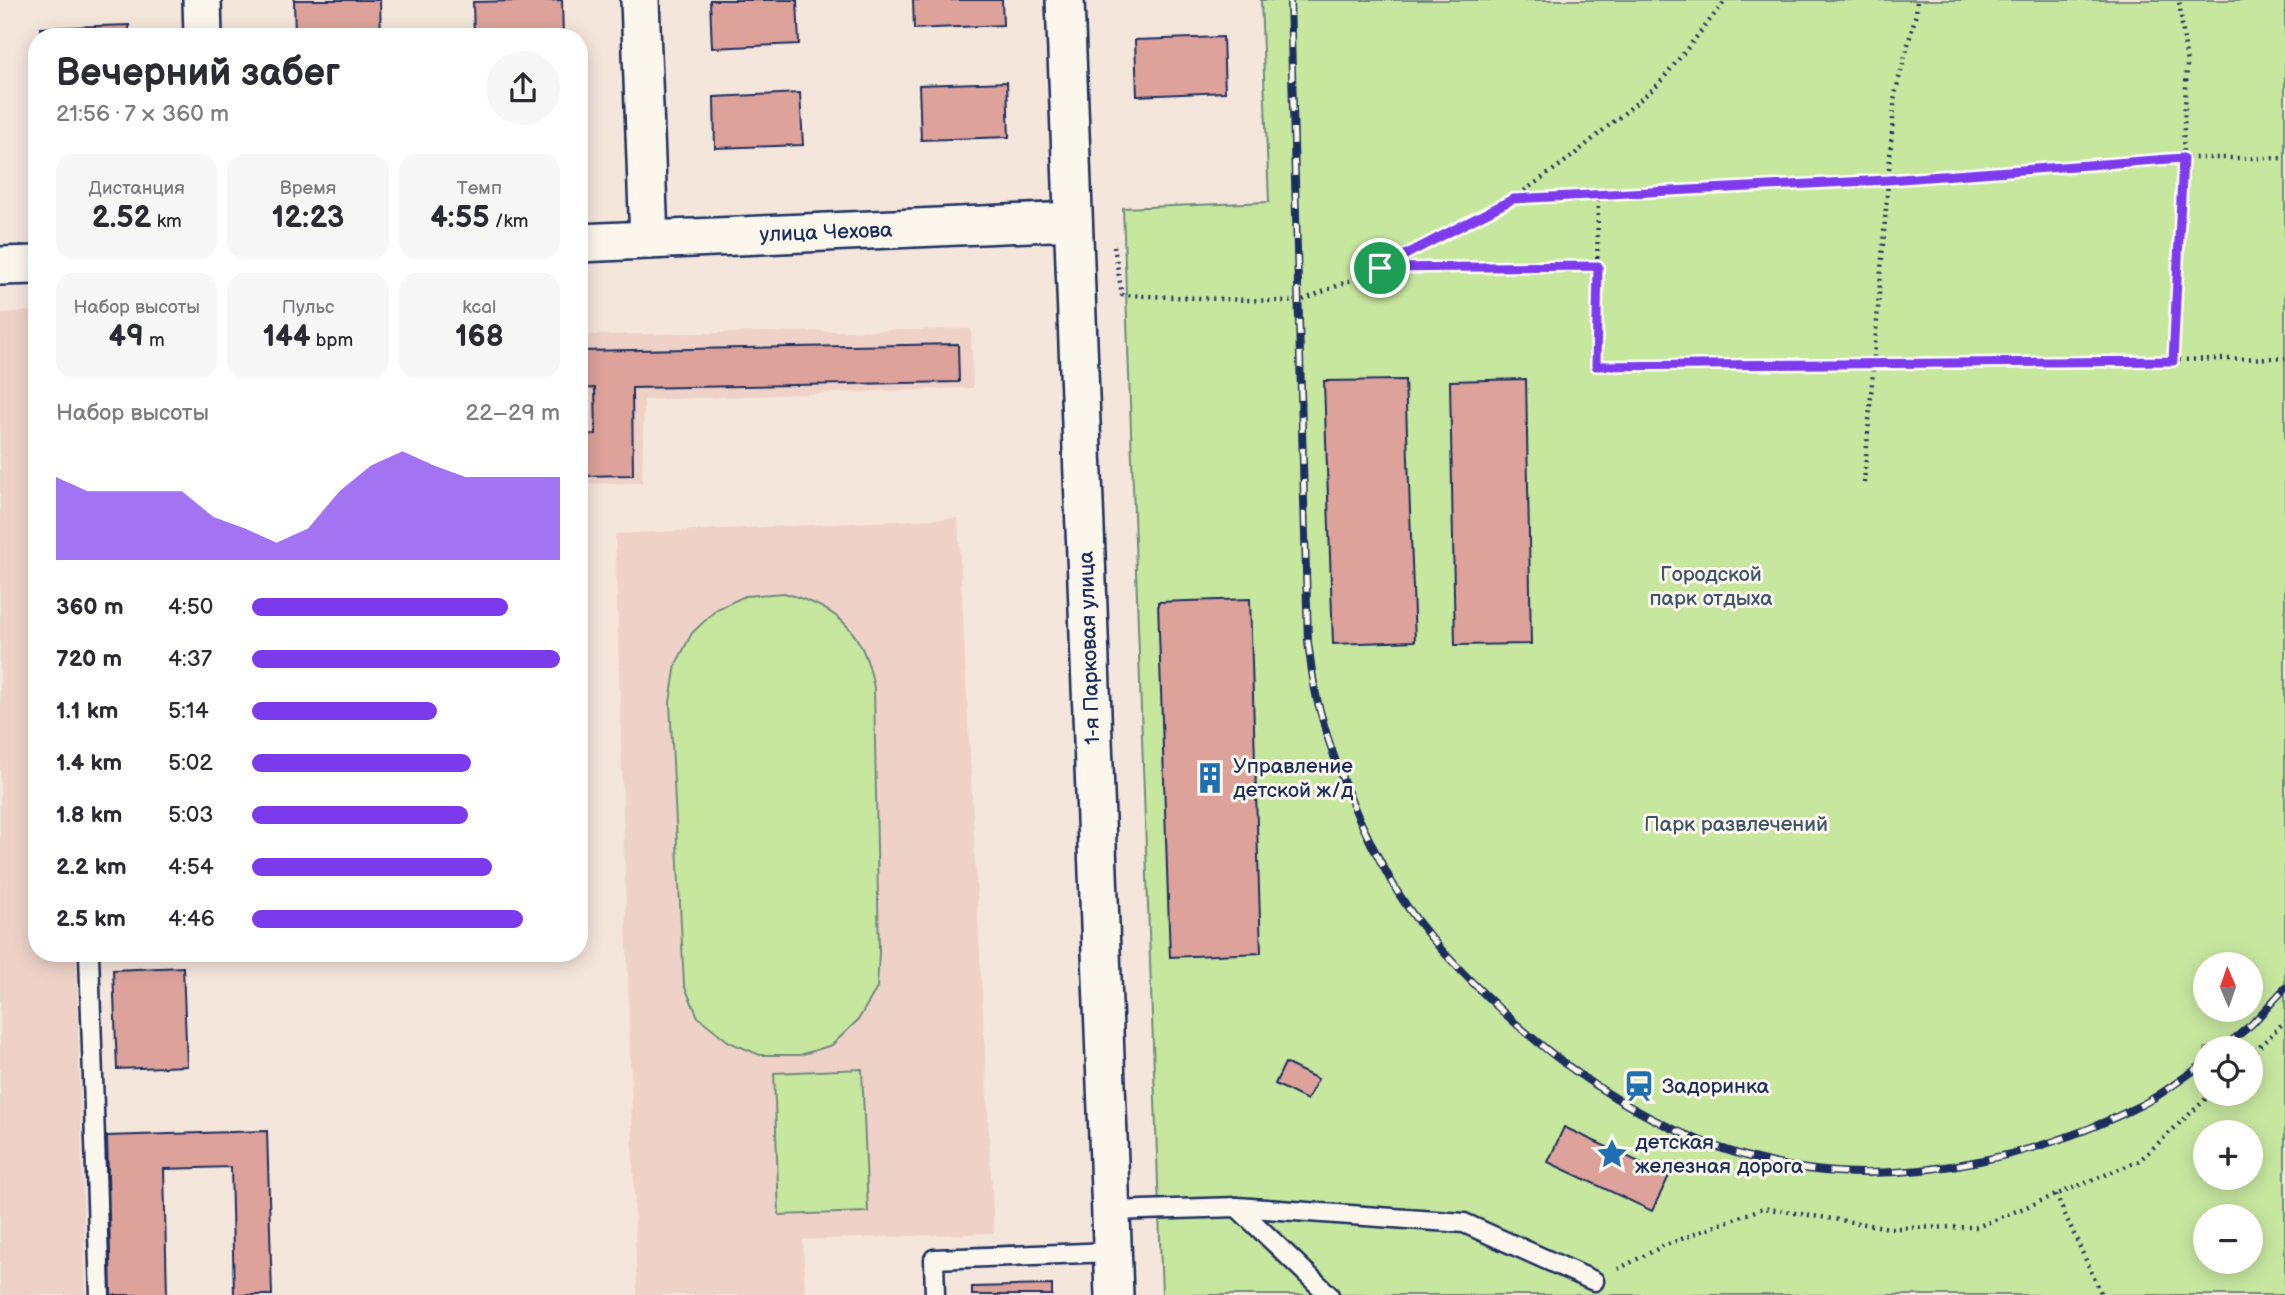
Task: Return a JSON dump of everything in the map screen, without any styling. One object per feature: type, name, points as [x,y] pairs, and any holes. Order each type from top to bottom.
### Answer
[{"type":"street","points":[[202,0],[203,28]]},
{"type":"street","points":[[640,0],[649,240]]},
{"type":"street","name":"1-я Парковая улица","points":[[1065,0],[1114,1295]]},
{"type":"street","name":"улица Чехова","points":[[588,243],[1073,221]]},
{"type":"street","points":[[0,267],[28,265]]},
{"type":"lane","points":[[89,962],[100,1295]]},
{"type":"lane","points":[[1237,1207],[1329,1295]]},
{"type":"lane","points":[[1111,1211],[1237,1207],[1464,1223],[1594,1281]]},
{"type":"lane","points":[[935,1295],[934,1259],[1112,1252]]},
{"type":"path","points":[[1114,245],[1122,295],[1298,302],[1380,268],[1513,199],[1570,158],[1658,85],[1726,0]]},
{"type":"path","points":[[1864,483],[1895,94],[1916,14],[1917,0]]},
{"type":"path","points":[[2173,361],[2188,65],[2179,0]]},
{"type":"path","points":[[1513,199],[1888,180],[2183,158],[2285,158]]},
{"type":"path","points":[[1598,193],[1596,366],[1874,365],[2285,358]]},
{"type":"path","points":[[1380,268],[1598,266]]},
{"type":"path","points":[[2263,1043],[2285,1021]]},
{"type":"path","points":[[1594,1281],[1664,1246],[1763,1208],[1890,1228],[1977,1227],[2140,1161],[2198,1106]]},
{"type":"path","points":[[2056,1195],[2102,1295]]},
{"type":"shaded area","points":[[28,311],[28,962],[76,962],[86,1295],[0,1295],[0,313]]},
{"type":"shaded area","points":[[971,329],[973,388],[644,400],[642,483],[588,484],[588,335]]},
{"type":"shaded area","points":[[958,518],[994,1233],[803,1240],[805,1295],[637,1295],[615,534]]},
{"type":"green space","name":"Городской парк отдыха","points":[[1261,0],[2285,0],[2285,1295],[1162,1295],[1123,208],[1269,202]]},
{"type":"green space","points":[[784,593],[820,606],[846,625],[856,637],[870,668],[874,688],[879,953],[877,988],[858,1020],[832,1045],[800,1055],[760,1055],[729,1042],[698,1017],[684,985],[670,702],[676,664],[692,633],[717,609],[745,596]]},
{"type":"green space","points":[[862,1069],[868,1212],[779,1215],[774,1073]]},
{"type":"building","points":[[294,0],[380,0],[381,28],[295,28]]},
{"type":"building","points":[[562,0],[563,28],[474,28],[473,2]]},
{"type":"building","points":[[710,0],[797,0],[799,44],[712,48]]},
{"type":"building","points":[[913,0],[1002,0],[1003,25],[914,29]]},
{"type":"building","points":[[129,25],[129,28],[40,28]]},
{"type":"building","points":[[1223,37],[1225,92],[1137,96],[1135,40]]},
{"type":"building","points":[[1007,82],[1009,137],[921,140],[919,85]]},
{"type":"building","points":[[800,93],[803,145],[715,148],[714,97]]},
{"type":"building","points":[[958,344],[959,382],[632,388],[633,475],[588,476],[588,434],[596,434],[595,388],[588,388],[588,351]]},
{"type":"building","points":[[1526,379],[1531,644],[1455,645],[1450,381]]},
{"type":"building","points":[[1405,380],[1415,641],[1333,644],[1324,381]]},
{"type":"building","name":"Управление детской ж/д","points":[[1250,599],[1261,953],[1170,957],[1158,602]]},
{"type":"building","points":[[183,967],[187,1066],[117,1069],[113,970]]},
{"type":"building","points":[[1285,1063],[1318,1079],[1307,1100],[1275,1084]]},
{"type":"building","points":[[1564,1127],[1669,1176],[1652,1211],[1548,1162]]},
{"type":"building","points":[[267,1131],[272,1295],[234,1295],[231,1167],[164,1169],[167,1295],[111,1295],[107,1136]]},
{"type":"building","points":[[1052,1285],[1052,1295],[972,1295],[972,1287]]},
{"type":"railway","points":[[1290,0],[1308,642],[1319,707],[1349,795],[1379,859],[1418,922],[1476,986],[1511,1019],[1587,1079],[1627,1105],[1670,1127],[1714,1146],[1759,1160],[1849,1173],[1936,1168],[1980,1161],[2066,1137],[2107,1121],[2145,1103],[2193,1071]]},
{"type":"railway","points":[[2238,1036],[2285,988]]},
{"type":"place","name":"Управление детской ж/д","points":[[1210,778]]},
{"type":"place","name":"Задоринка","points":[[1639,1086]]},
{"type":"place","name":"детская железная дорога","points":[[1612,1154]]},
{"type":"route","points":[[2183,158],[2173,361],[1596,366],[1598,266],[1380,268],[1513,199],[1888,180],[2183,158]]},
{"type":"park label","name":"Парк развлечений","points":[[1736,824]]}]
